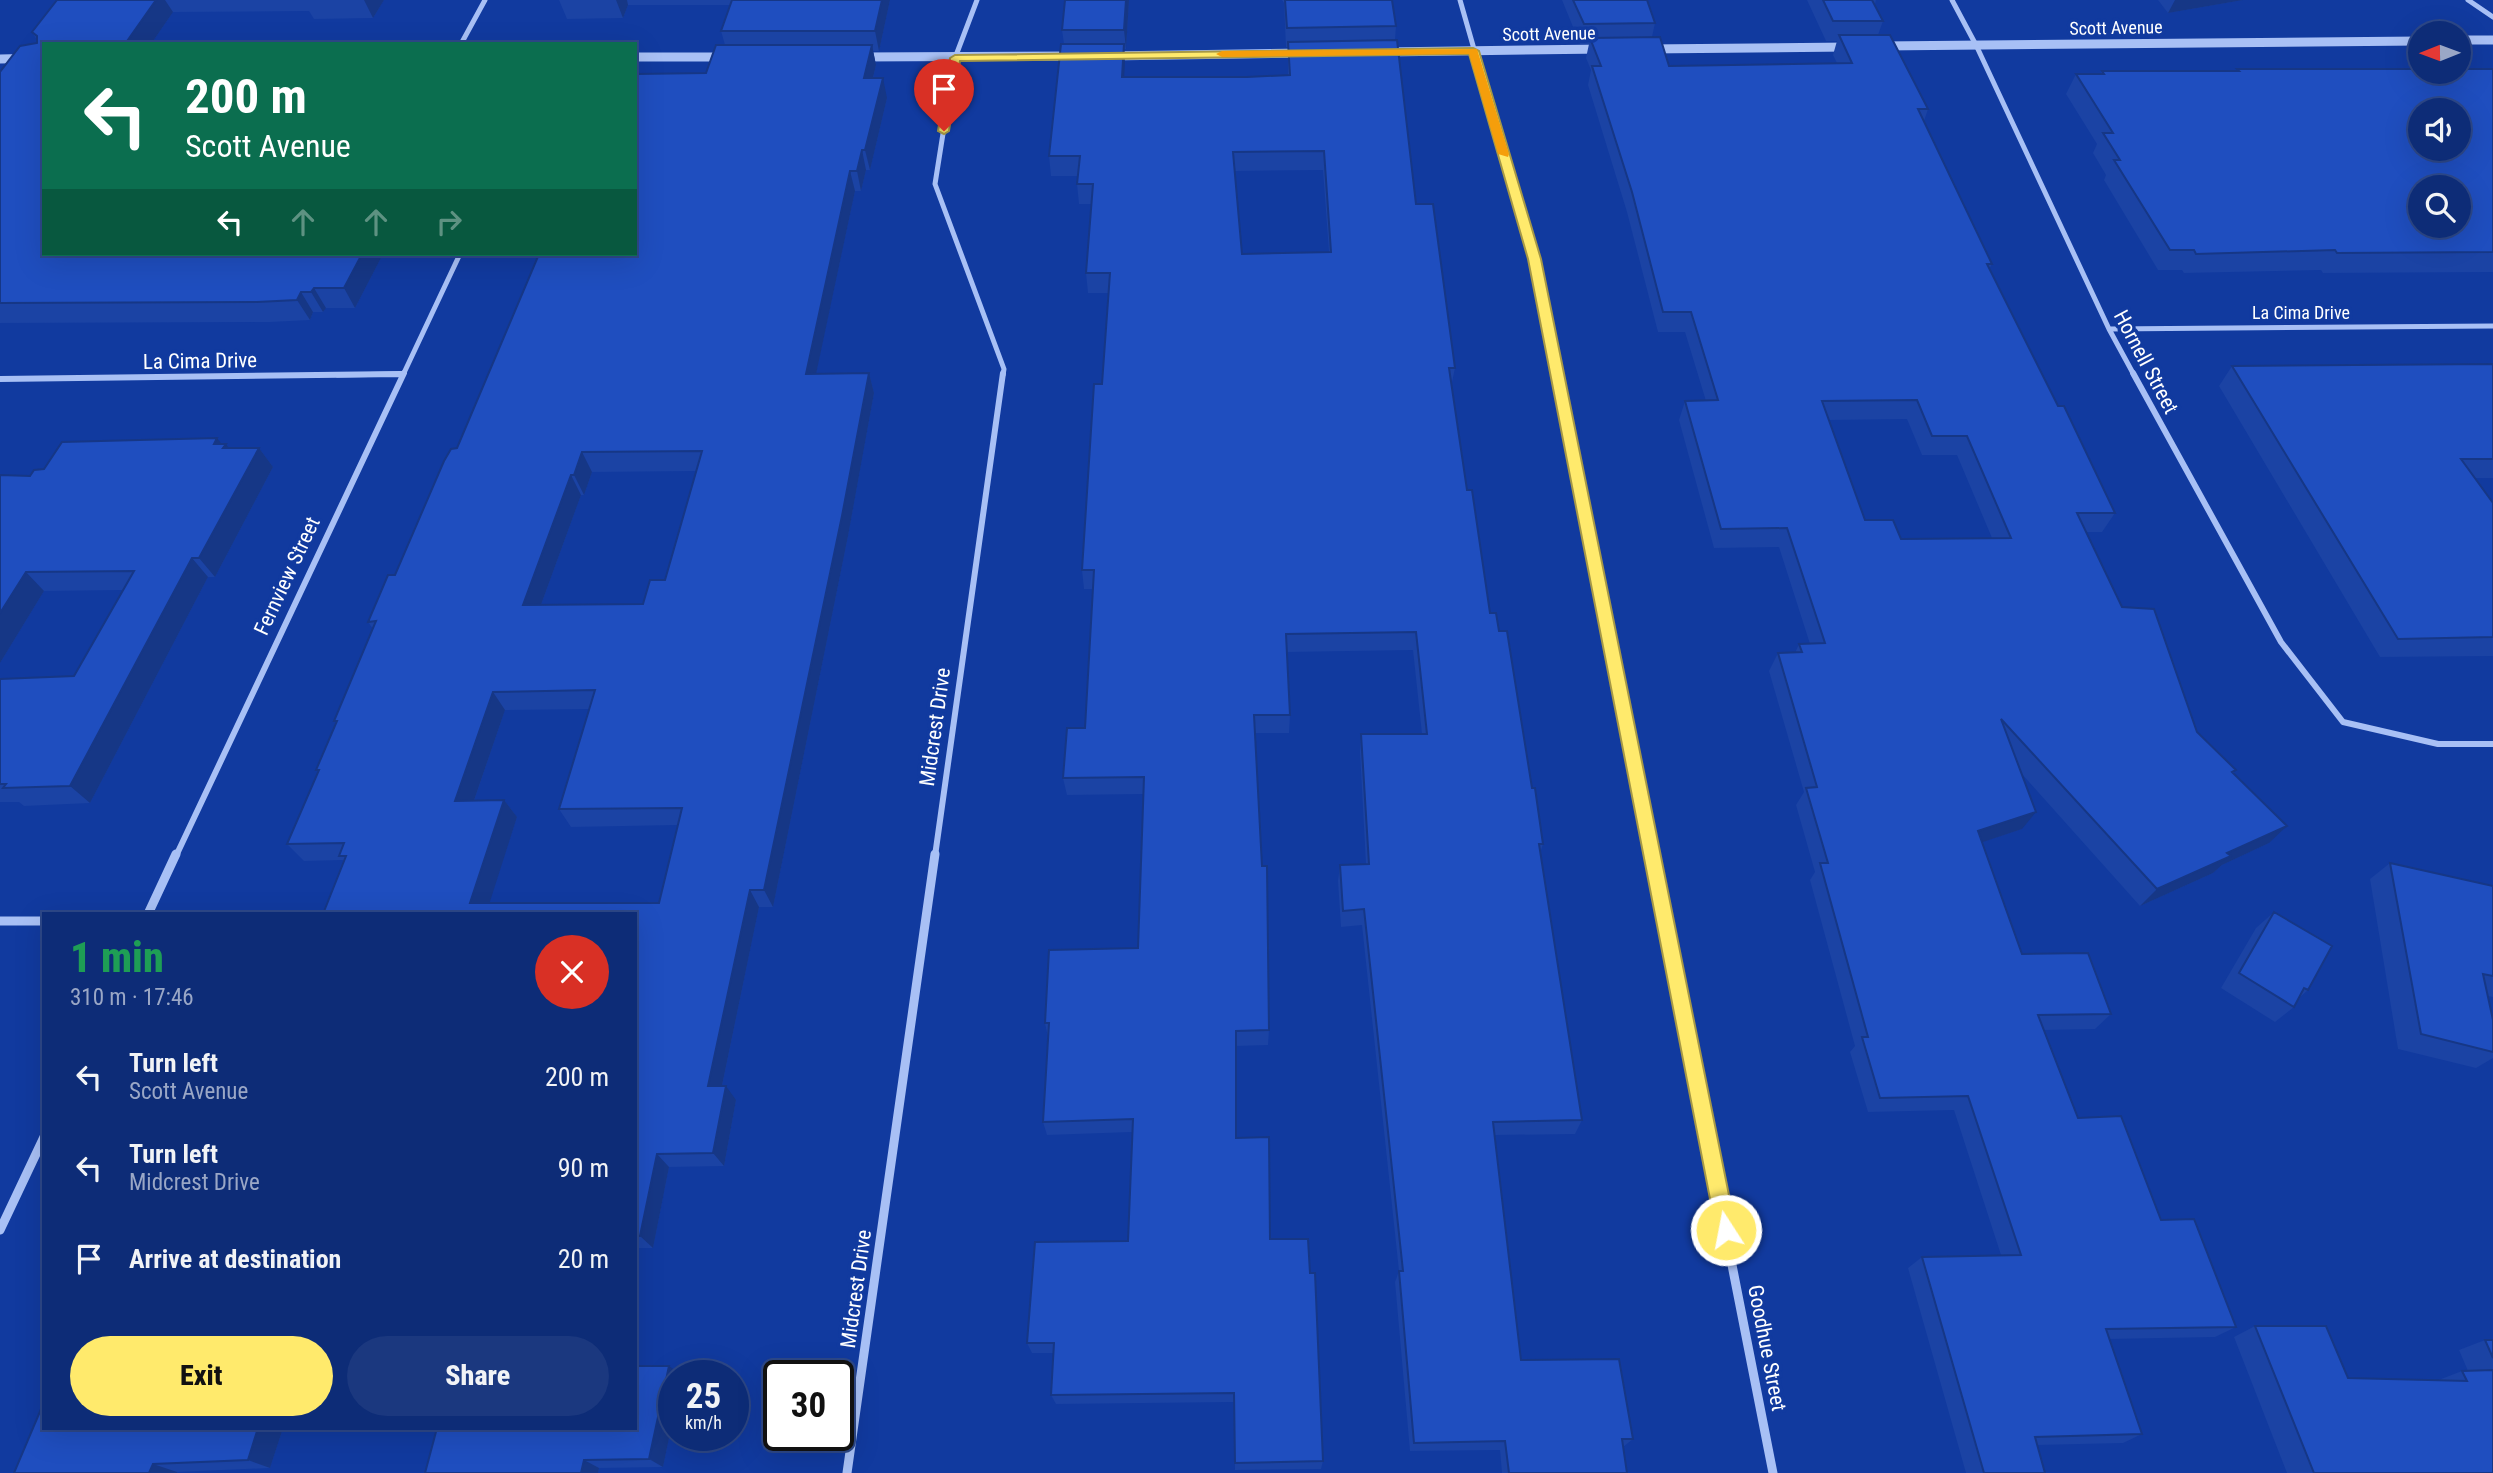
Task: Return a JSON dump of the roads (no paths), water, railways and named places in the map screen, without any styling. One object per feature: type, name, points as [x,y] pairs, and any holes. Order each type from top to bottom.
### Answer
[{"type":"street","points":[[462,42],[485,0]]},
{"type":"street","name":"Midcrest Drive","points":[[847,1473],[1003,369],[935,184],[955,58],[977,0]]},
{"type":"street","name":"Goodhue Street","points":[[1460,0],[1534,259],[1773,1473]]},
{"type":"street","name":"Hornell Street","points":[[1952,0],[1976,45],[2109,329],[2281,642],[2343,722],[2438,744],[2493,744]]},
{"type":"street","points":[[2468,0],[2493,17]]},
{"type":"street","points":[[2471,40],[2493,40]]},
{"type":"street","name":"Scott Avenue","points":[[1878,46],[2408,41]]},
{"type":"street","points":[[1641,49],[1865,46]]},
{"type":"street","name":"Scott Avenue","points":[[1378,52],[1613,49]]},
{"type":"street","points":[[844,57],[1310,53]]},
{"type":"street","points":[[637,57],[733,57]]},
{"type":"street","points":[[0,59],[42,58]]},
{"type":"street","name":"Fernview Street","points":[[149,912],[459,256]]},
{"type":"street","name":"La Cima Drive","points":[[2109,329],[2493,326]]},
{"type":"street","name":"La Cima Drive","points":[[0,379],[401,374]]},
{"type":"street","points":[[0,921],[42,921]]},
{"type":"street","points":[[0,1230],[42,1140]]}]
